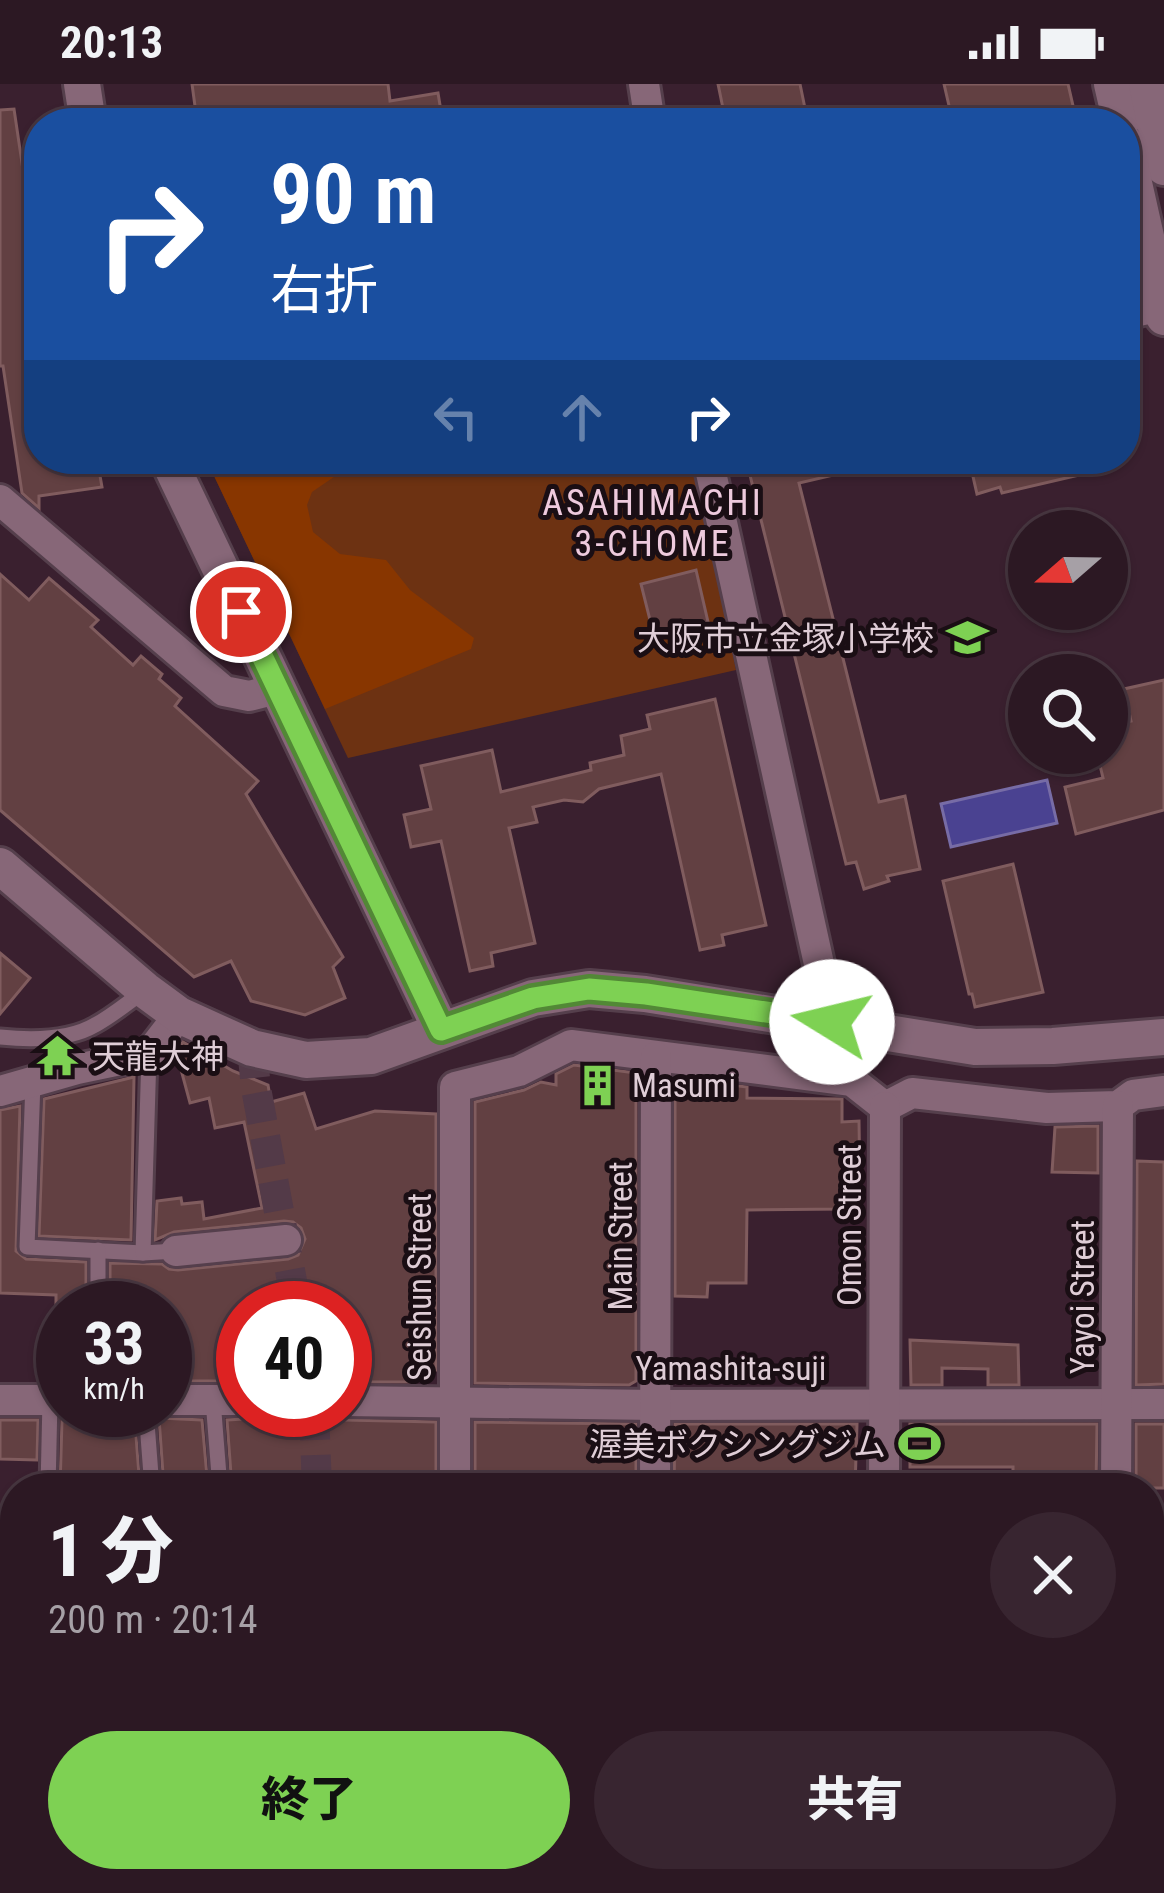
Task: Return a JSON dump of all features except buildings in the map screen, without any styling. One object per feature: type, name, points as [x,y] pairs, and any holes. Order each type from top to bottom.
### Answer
[{"type":"street","points":[[1147,84],[1164,166]]},
{"type":"street","points":[[1140,210],[1163,312]]},
{"type":"street","points":[[175,474],[441,1030]]},
{"type":"street","points":[[711,474],[832,1022]]},
{"type":"street","points":[[0,500],[224,691],[249,696],[277,689]]},
{"type":"street","points":[[0,866],[179,1015],[253,1048],[306,1060],[370,1056],[533,998],[589,989],[975,1046],[1053,1046],[1164,1037]]},
{"type":"street","points":[[0,1091],[149,1054],[179,1015]]},
{"type":"street","name":"Seishun Street","points":[[454,1473],[455,1087],[519,1071],[571,1045],[656,1057]]},
{"type":"street","points":[[656,1057],[852,1081],[885,1107],[912,1094],[1047,1108],[1118,1106],[1132,1094],[1164,1091]]},
{"type":"street","name":"Main Street","points":[[655,1473],[656,1057]]},
{"type":"street","name":"Yayoi Street","points":[[1116,1473],[1118,1106]]},
{"type":"street","name":"Omon Street","points":[[884,1473],[885,1107]]},
{"type":"street","points":[[176,1251],[286,1240]]},
{"type":"street","points":[[0,1400],[36,1400]]},
{"type":"street","name":"Yamashita-suji","points":[[372,1401],[1164,1404]]},
{"type":"lane","points":[[0,1037],[66,1036],[92,1028],[145,990]]},
{"type":"lane","points":[[143,1253],[149,1054]]},
{"type":"lane","points":[[33,1082],[27,1247],[176,1251]]},
{"type":"lane","points":[[98,1250],[98,1281]]},
{"type":"lane","points":[[49,1473],[53,1437]]},
{"type":"lane","points":[[148,1437],[151,1473]]},
{"type":"lane","points":[[221,1473],[225,1437]]},
{"type":"shaded area","points":[[213,474],[696,474],[736,670],[348,758]]},
{"type":"shaded area","points":[[213,474],[338,474],[312,492],[307,505],[313,532],[340,554],[386,560],[410,590],[474,638],[471,649],[325,709]]},
{"type":"shaded area","points":[[1047,780],[1057,823],[951,847],[941,804]]},
{"type":"tunnel","points":[[252,1048],[292,1281]]},
{"type":"tunnel","points":[[315,1437],[316,1473]]},
{"type":"place","name":"大阪市立金塚小学校","points":[[968,638]]},
{"type":"place","name":"天龍大神","points":[[58,1056]]},
{"type":"place","name":"Masumi","points":[[598,1085]]},
{"type":"place","name":"渥美ボクシングジム","points":[[920,1444]]},
{"type":"district","name":"ASAHIMACHI 3-CHOME","points":[[653,522]]},
{"type":"route","points":[[241,612],[441,1030],[533,998],[589,989],[832,1022]]}]
